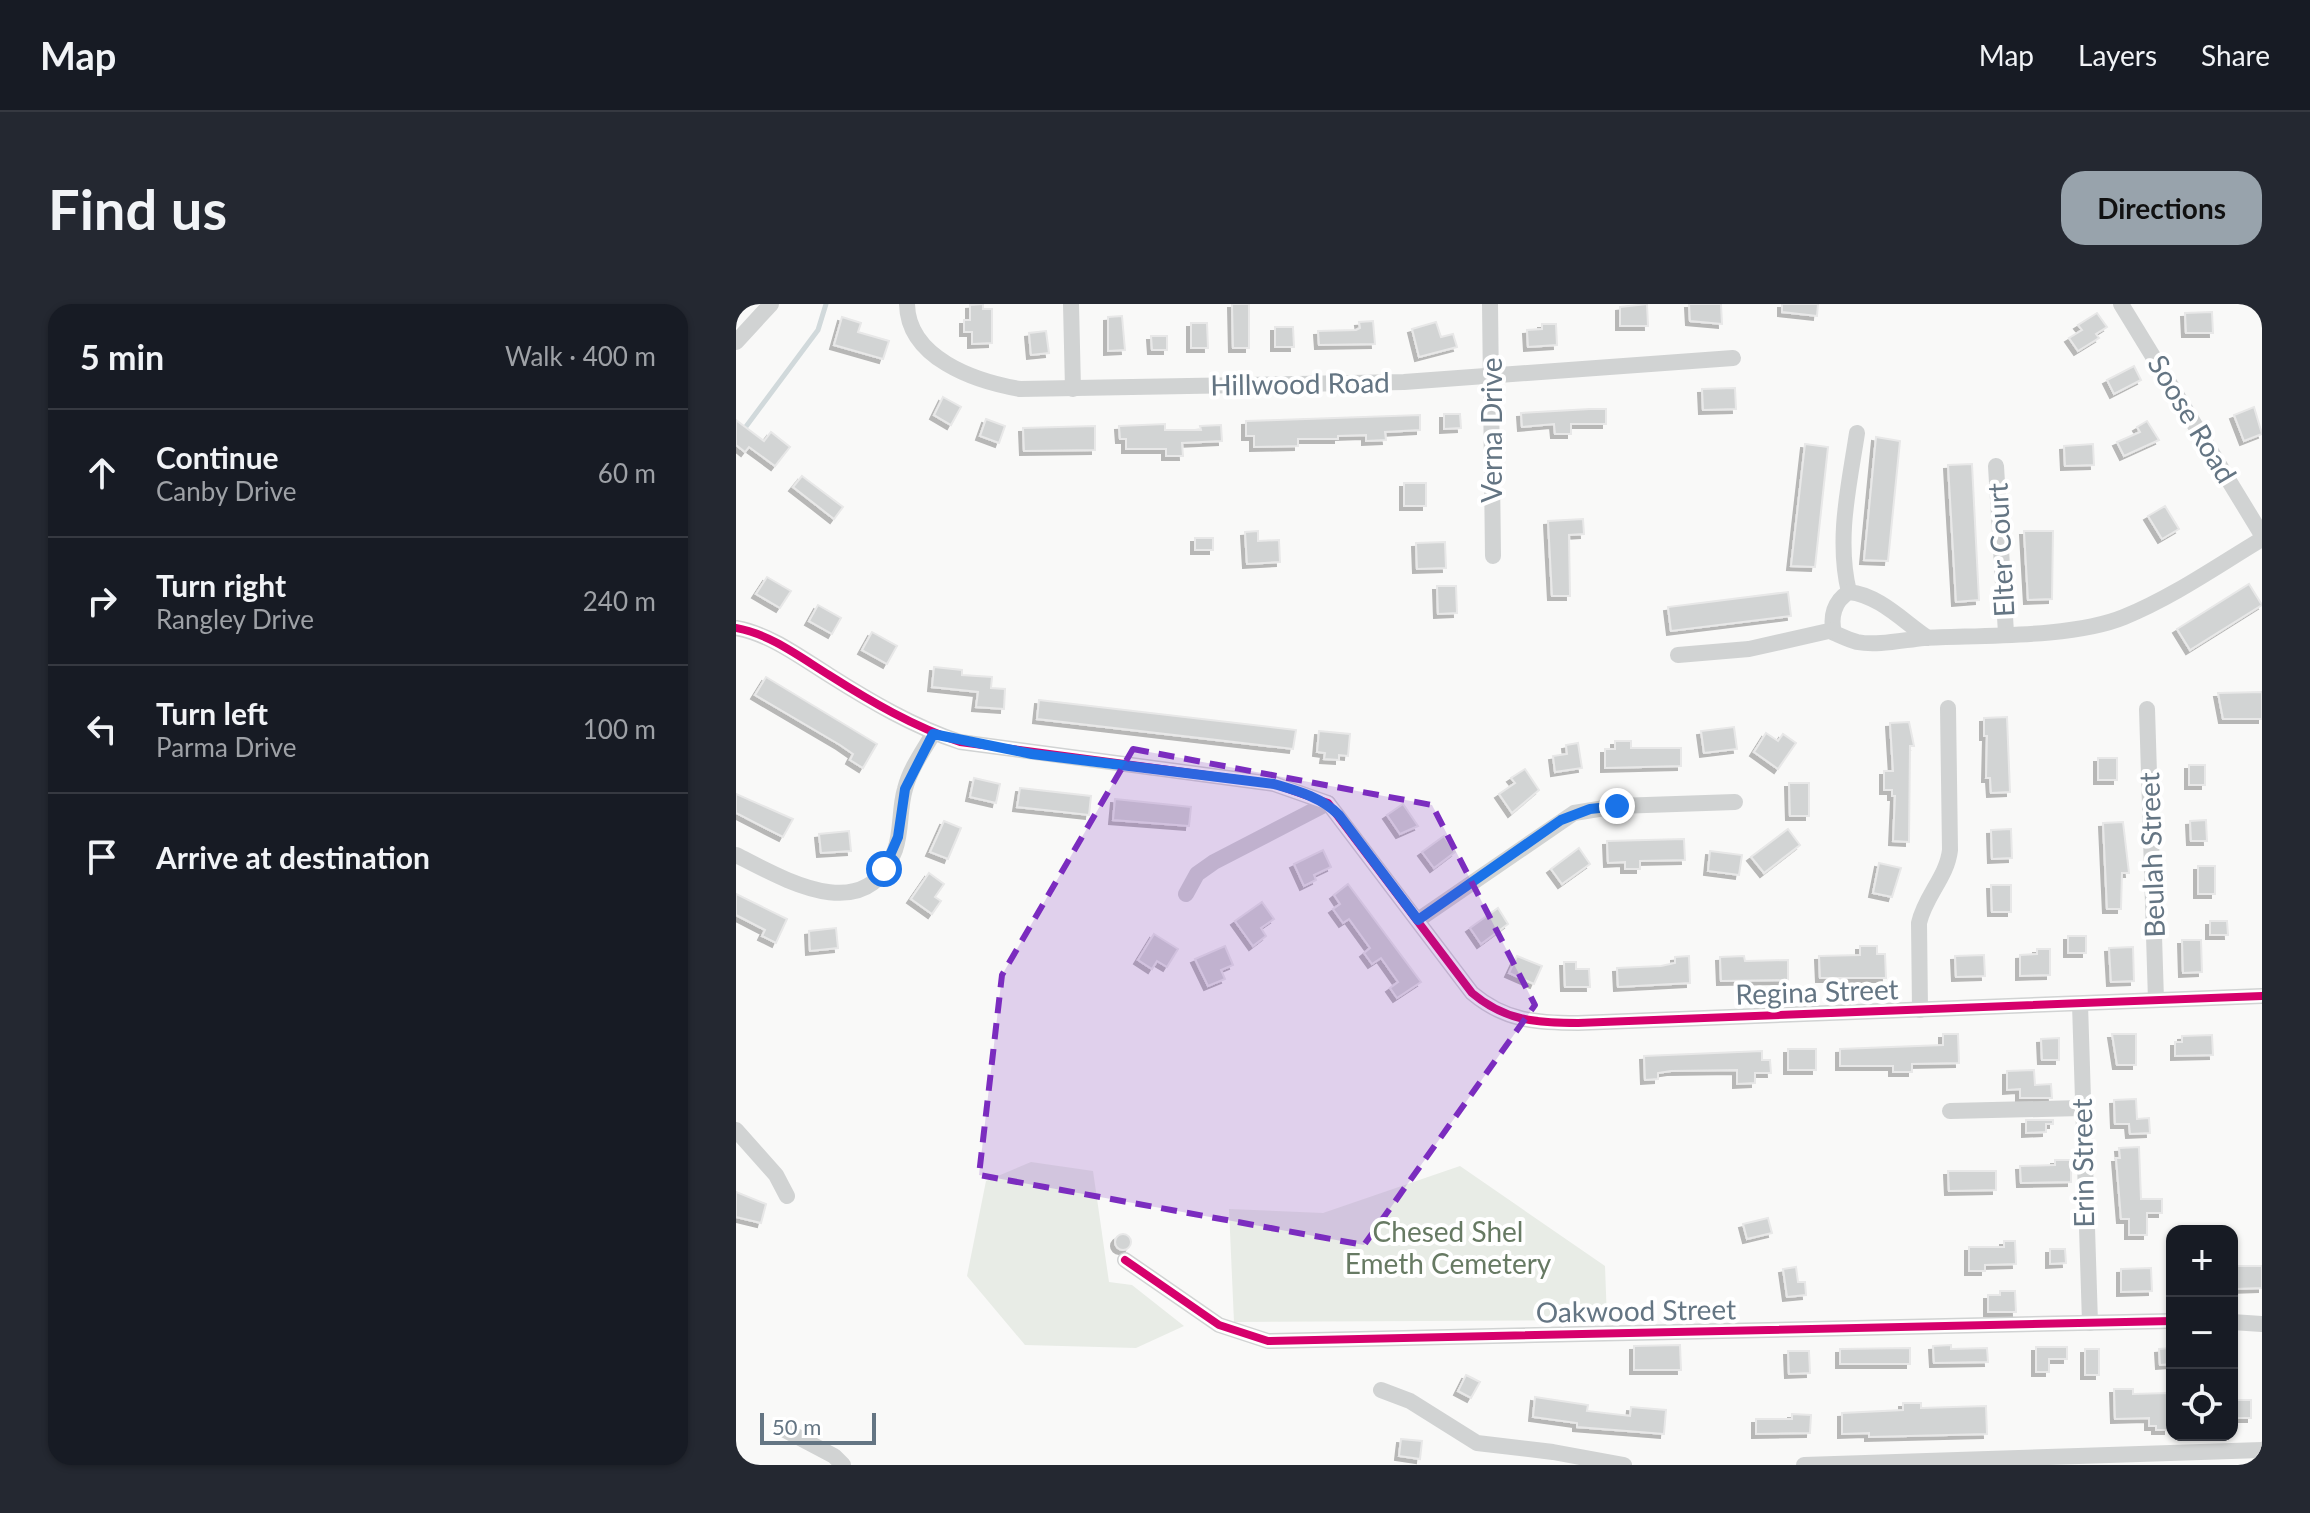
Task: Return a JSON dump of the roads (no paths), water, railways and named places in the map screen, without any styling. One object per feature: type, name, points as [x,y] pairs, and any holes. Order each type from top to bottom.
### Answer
[{"type":"street","points":[[736,342],[771,304]]},
{"type":"street","name":"Hillwood Road","points":[[907,304],[907,317],[915,337],[938,358],[960,370],[1011,388],[1404,382],[1733,358]]},
{"type":"street","points":[[1071,304],[1073,389]]},
{"type":"street","name":"Verna Drive","points":[[1490,304],[1493,556]]},
{"type":"street","name":"Soose Road","points":[[2121,304],[2262,537]]},
{"type":"street","points":[[1849,592],[1842,565],[1842,539],[1857,433]]},
{"type":"street","name":"Elter Court","points":[[1996,466],[2006,633]]},
{"type":"street","points":[[1678,655],[1749,649],[1833,630],[1858,642],[2091,626],[2121,619],[2155,603],[2262,537]]},
{"type":"street","points":[[1833,630],[1835,607],[1849,592]]},
{"type":"street","points":[[1849,592],[1883,606],[1928,638]]},
{"type":"street","points":[[736,628],[766,637],[852,690],[933,734],[1032,754],[1274,784],[1328,803]]},
{"type":"street","points":[[1920,1010],[1919,923],[1922,909],[1946,870],[1950,850],[1948,708]]},
{"type":"street","name":"Beulah Street","points":[[2147,709],[2156,1000]]},
{"type":"street","points":[[736,855],[816,892],[841,893],[865,885],[884,869],[895,850],[905,789],[933,734]]},
{"type":"street","points":[[1418,920],[1574,813],[1617,806],[1735,802]]},
{"type":"street","points":[[1186,894],[1197,874],[1214,862],[1328,803]]},
{"type":"street","name":"Regina Street","points":[[1328,803],[1472,993],[1487,1006],[1522,1021],[1578,1023],[2262,996]]},
{"type":"street","name":"Erin Street","points":[[2080,1004],[2090,1323]]},
{"type":"street","points":[[1950,1111],[2082,1108]]},
{"type":"street","points":[[736,1130],[776,1175],[787,1196]]},
{"type":"street","name":"Oakwood Street","points":[[1125,1260],[1219,1325],[1268,1341],[2166,1321]]},
{"type":"street","points":[[2238,1322],[2262,1324]]},
{"type":"street","points":[[1381,1390],[1410,1401],[1477,1443],[1624,1465]]},
{"type":"street","points":[[781,1428],[834,1456],[843,1465]]},
{"type":"street","points":[[1804,1465],[2262,1450]]},
{"type":"waterway","points":[[736,440],[818,330],[826,304]]},
{"type":"park label","name":"Chesed Shel Emeth Cemetery","points":[[1448,1248]]}]
